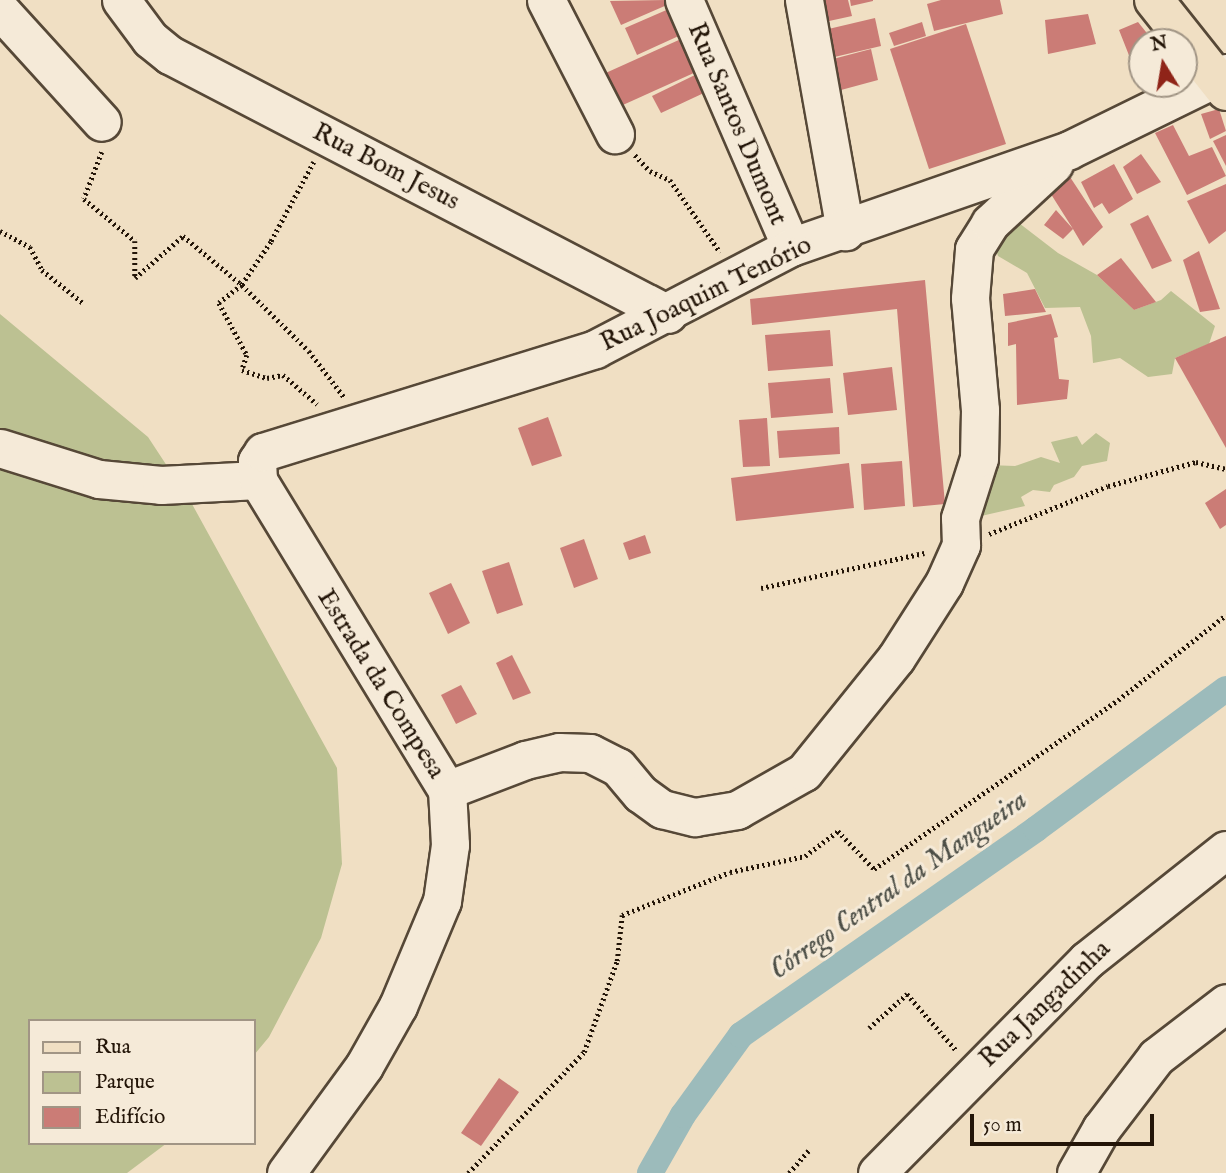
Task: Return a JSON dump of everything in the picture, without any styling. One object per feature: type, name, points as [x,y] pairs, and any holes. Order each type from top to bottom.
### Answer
[{"type":"main road","points":[[1154,0],[1223,80]]},
{"type":"street","name":"Rua Bom Jesus","points":[[121,0],[150,39],[170,55],[668,314]]},
{"type":"street","points":[[547,0],[615,134]]},
{"type":"street","name":"Rua Santos Dumont","points":[[684,0],[791,247]]},
{"type":"street","points":[[804,0],[845,231]]},
{"type":"street","points":[[0,10],[103,122]]},
{"type":"street","name":"Rua Joaquim Tenório","points":[[258,470],[274,446],[554,365],[668,314],[791,247],[845,231],[1069,150],[1223,80]]},
{"type":"street","points":[[447,790],[525,760],[559,752],[590,753],[618,767],[641,794],[662,809],[695,817],[737,810],[804,772],[896,658],[944,583],[961,545],[960,517],[979,458],[980,410],[970,298],[974,249],[990,223],[1069,150]]},
{"type":"street","points":[[0,448],[99,479],[161,485],[258,470]]},
{"type":"street","name":"Estrada da Compesa","points":[[258,470],[447,790],[448,856],[442,901],[423,954],[364,1066],[286,1173]]},
{"type":"street","name":"Rua Jangadinha","points":[[877,1173],[1087,960],[1226,850]]},
{"type":"street","points":[[1076,1173],[1101,1129],[1156,1057],[1226,1003]]},
{"type":"path","points":[[103,122],[108,134],[84,199],[135,241],[135,278],[183,236],[242,285],[328,371],[345,425]]},
{"type":"path","points":[[615,134],[650,171],[670,180],[737,276]]},
{"type":"path","points":[[327,137],[271,242],[242,285],[219,303],[247,355],[242,370],[267,378],[283,375],[345,425]]},
{"type":"path","points":[[0,231],[30,247],[42,270],[83,303]]},
{"type":"path","points":[[1196,462],[1226,469]]},
{"type":"path","points":[[468,1173],[584,1052],[617,961],[622,915],[730,872],[805,856],[838,831],[874,869],[1118,700],[1226,615]]},
{"type":"path","points":[[869,1028],[908,994],[975,1072]]},
{"type":"path","points":[[789,1173],[810,1149]]},
{"type":"green space","points":[[1010,216],[1058,253],[1097,275],[1134,310],[1161,300],[1171,291],[1215,326],[1209,344],[1175,358],[1172,374],[1148,377],[1120,358],[1093,363],[1091,336],[1080,307],[1045,308],[1027,273],[998,256],[994,244]]},
{"type":"green space","points":[[0,314],[148,437],[192,504],[337,768],[342,864],[321,938],[269,1037],[256,1053],[256,1019],[28,1019],[28,1145],[164,1145],[127,1173],[0,1173]]},
{"type":"green space","points":[[1096,433],[1110,443],[1107,461],[1082,466],[1074,477],[1054,485],[1050,492],[1033,490],[1021,497],[1025,506],[981,516],[988,465],[1015,466],[1041,457],[1060,463],[1051,442],[1077,436],[1082,445]]},
{"type":"building","points":[[665,0],[667,5],[621,25],[610,1]]},
{"type":"building","points":[[815,0],[848,0],[852,16],[820,23]]},
{"type":"building","points":[[850,0],[873,0],[873,1],[851,6]]},
{"type":"building","points":[[941,0],[1000,0],[1003,14],[934,31],[927,4]]},
{"type":"building","points":[[671,8],[683,34],[637,55],[625,28]]},
{"type":"building","points":[[1088,14],[1096,44],[1048,54],[1045,20]]},
{"type":"building","points":[[875,18],[881,46],[826,59],[820,31]]},
{"type":"building","points":[[922,22],[926,36],[894,46],[889,33]]},
{"type":"building","points":[[1138,22],[1143,28],[1128,28],[1128,53],[1119,30]]},
{"type":"building","points":[[966,24],[1006,144],[929,169],[890,49]]},
{"type":"building","points":[[681,39],[696,72],[614,109],[599,76]]},
{"type":"building","points":[[871,49],[878,80],[841,90],[833,59]]},
{"type":"building","points":[[699,73],[706,92],[661,113],[652,96]]},
{"type":"building","points":[[1219,109],[1226,131],[1210,139],[1201,114]]},
{"type":"building","points":[[1173,125],[1189,156],[1212,147],[1226,176],[1187,195],[1155,133]]},
{"type":"building","points":[[1226,135],[1226,166],[1213,141]]},
{"type":"building","points":[[1141,154],[1161,182],[1137,194],[1123,167]]},
{"type":"building","points":[[1114,164],[1133,199],[1109,214],[1102,203],[1094,208],[1081,182]]},
{"type":"building","points":[[1070,177],[1103,227],[1083,246],[1049,191]]},
{"type":"building","points":[[1226,184],[1226,231],[1209,244],[1187,201]]},
{"type":"building","points":[[1056,210],[1073,229],[1063,239],[1044,225]]},
{"type":"building","points":[[1148,215],[1172,261],[1152,269],[1130,224]]},
{"type":"building","points":[[1199,251],[1220,309],[1200,312],[1183,260]]},
{"type":"building","points":[[1121,258],[1156,302],[1134,310],[1097,275]]},
{"type":"building","points":[[925,280],[945,504],[913,507],[897,309],[752,325],[750,299]]},
{"type":"building","points":[[1035,289],[1046,312],[1005,316],[1003,294]]},
{"type":"building","points":[[1051,314],[1058,337],[1054,338],[1059,379],[1069,380],[1067,399],[1017,405],[1016,344],[1008,346],[1008,323]]},
{"type":"building","points":[[830,330],[833,366],[768,371],[765,335]]},
{"type":"building","points":[[1226,336],[1226,448],[1175,358]]},
{"type":"building","points":[[892,367],[897,410],[848,415],[843,373]]},
{"type":"building","points":[[830,378],[833,413],[771,418],[768,383]]},
{"type":"building","points":[[548,417],[562,456],[532,466],[518,428]]},
{"type":"building","points":[[767,418],[770,466],[743,467],[739,420]]},
{"type":"building","points":[[839,427],[840,454],[779,458],[777,431]]},
{"type":"building","points":[[902,461],[905,506],[864,510],[861,464]]},
{"type":"building","points":[[849,463],[854,508],[736,521],[731,478]]},
{"type":"building","points":[[1226,489],[1226,525],[1220,529],[1205,503]]},
{"type":"building","points":[[645,535],[651,553],[629,560],[623,543]]},
{"type":"building","points":[[584,539],[598,579],[574,588],[560,548]]},
{"type":"building","points":[[509,562],[523,605],[497,614],[482,571]]},
{"type":"building","points":[[451,583],[470,623],[448,634],[429,593]]},
{"type":"building","points":[[512,655],[531,693],[513,700],[496,663]]},
{"type":"building","points":[[461,685],[477,714],[456,724],[441,695]]},
{"type":"building","points":[[499,1078],[519,1092],[481,1146],[461,1133]]},
{"type":"waterway","name":"Córrego Central da Mangueira","points":[[650,1173],[683,1115],[741,1035],[1036,829],[1226,689]]}]
